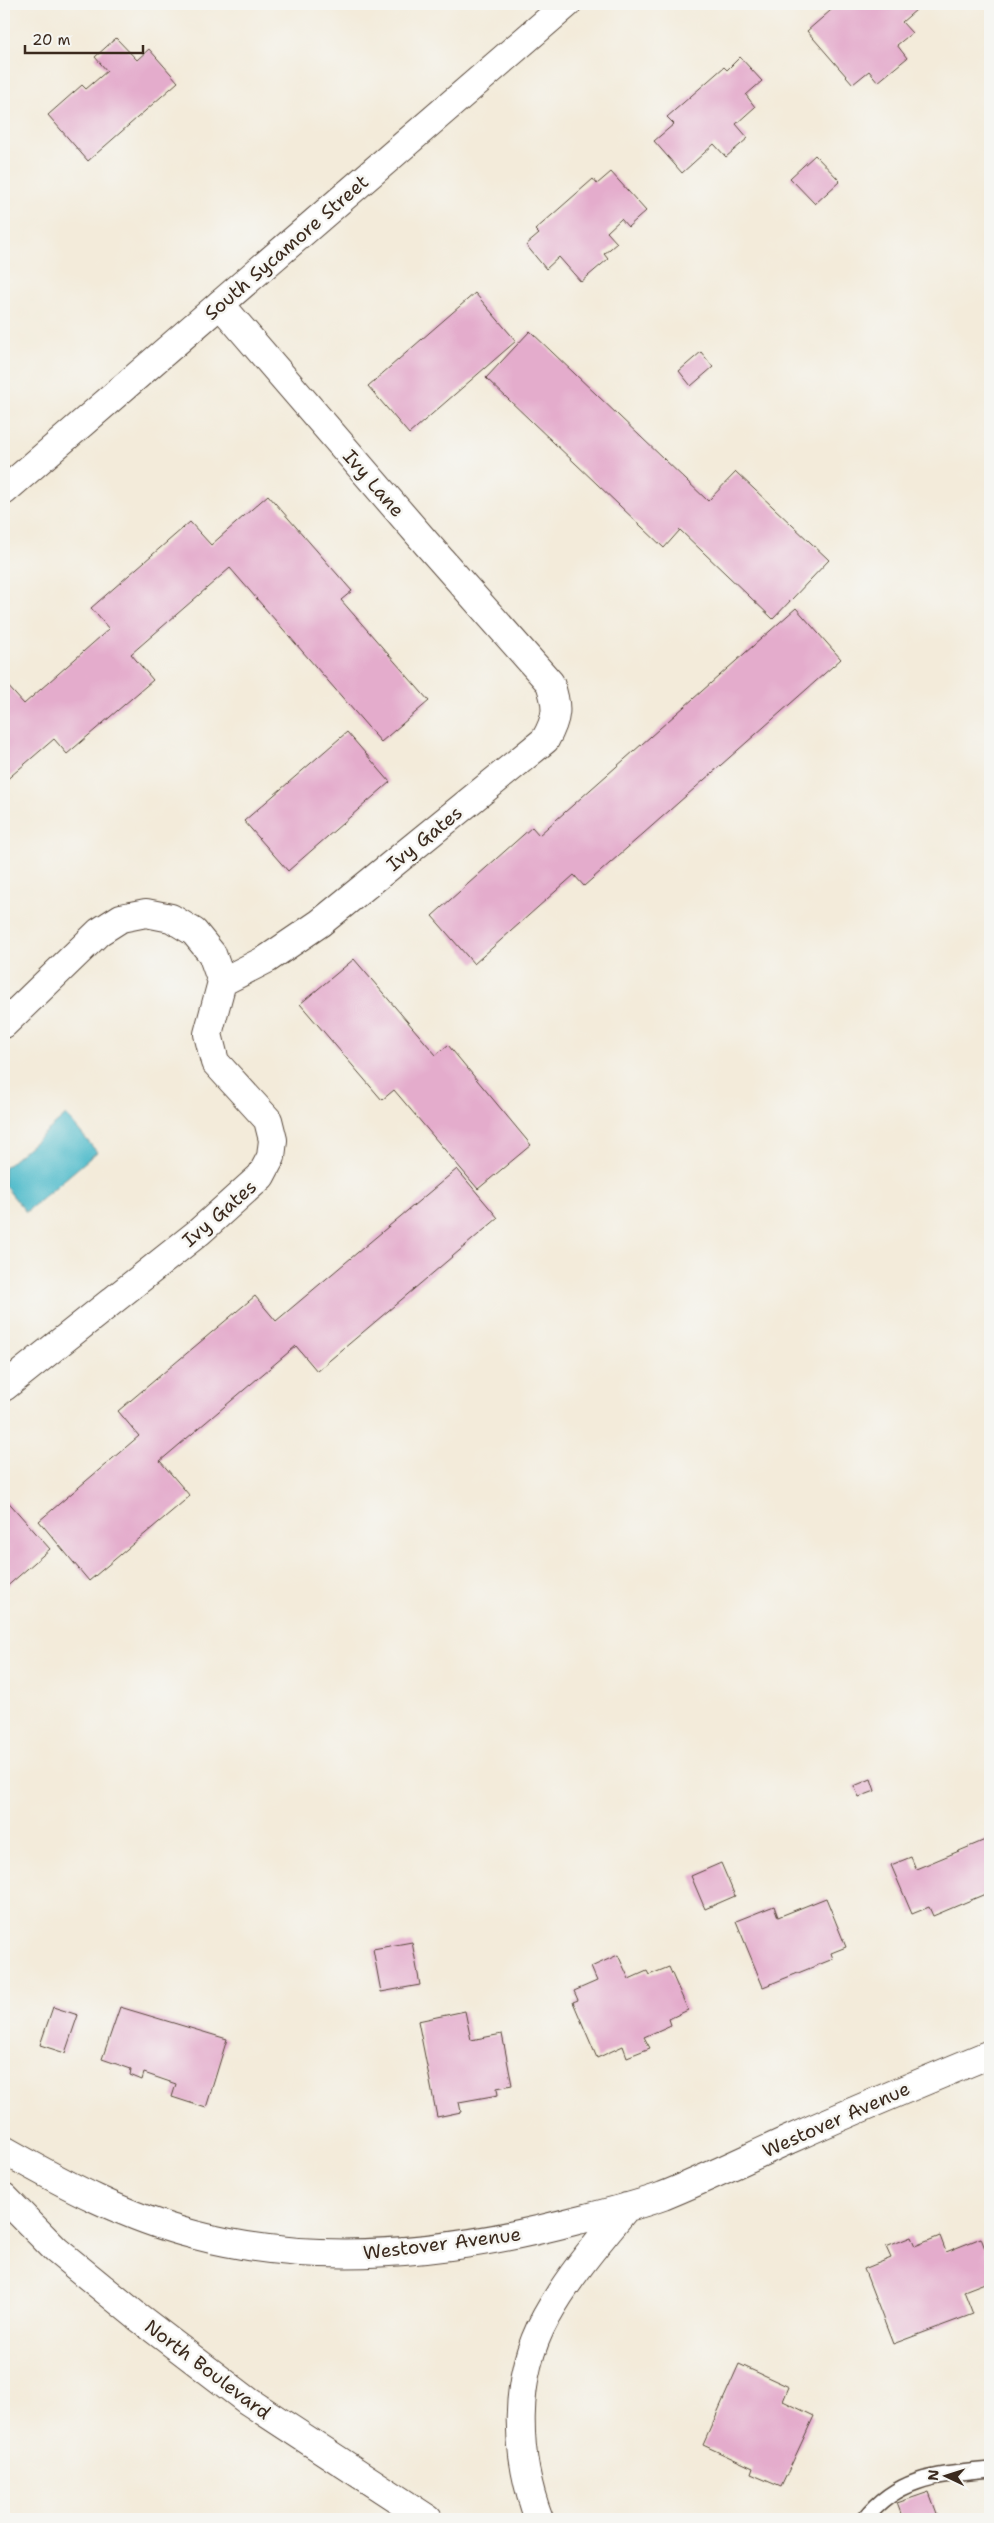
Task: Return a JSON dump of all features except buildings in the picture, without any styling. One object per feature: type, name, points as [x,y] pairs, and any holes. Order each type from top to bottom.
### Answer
[{"type":"street","name":"South Sycamore Street","points":[[4,491],[567,4]]},
{"type":"street","name":"Ivy Lane","points":[[220,304],[426,544],[529,659]]},
{"type":"street","name":"Ivy Gates","points":[[4,1387],[199,1232],[261,1176],[272,1157],[273,1140],[268,1120],[216,1062],[208,1034],[222,982],[267,959],[320,923],[545,740],[554,725],[557,703],[550,683],[529,659]]},
{"type":"street","points":[[4,1024],[99,932],[121,918],[146,913],[171,918],[194,932],[212,954],[222,982]]},
{"type":"street","name":"Westover Avenue","points":[[4,2150],[59,2181],[132,2214],[194,2235],[268,2250],[344,2254],[425,2250],[526,2234],[627,2208],[663,2196],[886,2097],[990,2054]]},
{"type":"street","name":"North Boulevard","points":[[4,2197],[56,2250],[138,2317],[232,2389],[428,2519]]},
{"type":"street","points":[[539,2519],[522,2450],[520,2405],[528,2360],[545,2318],[588,2254],[627,2208]]},
{"type":"lane","points":[[865,2519],[876,2506],[898,2490],[928,2477],[990,2470]]},
{"type":"water","points":[[66,1115],[97,1152],[26,1212],[4,1185],[4,1168]]}]
